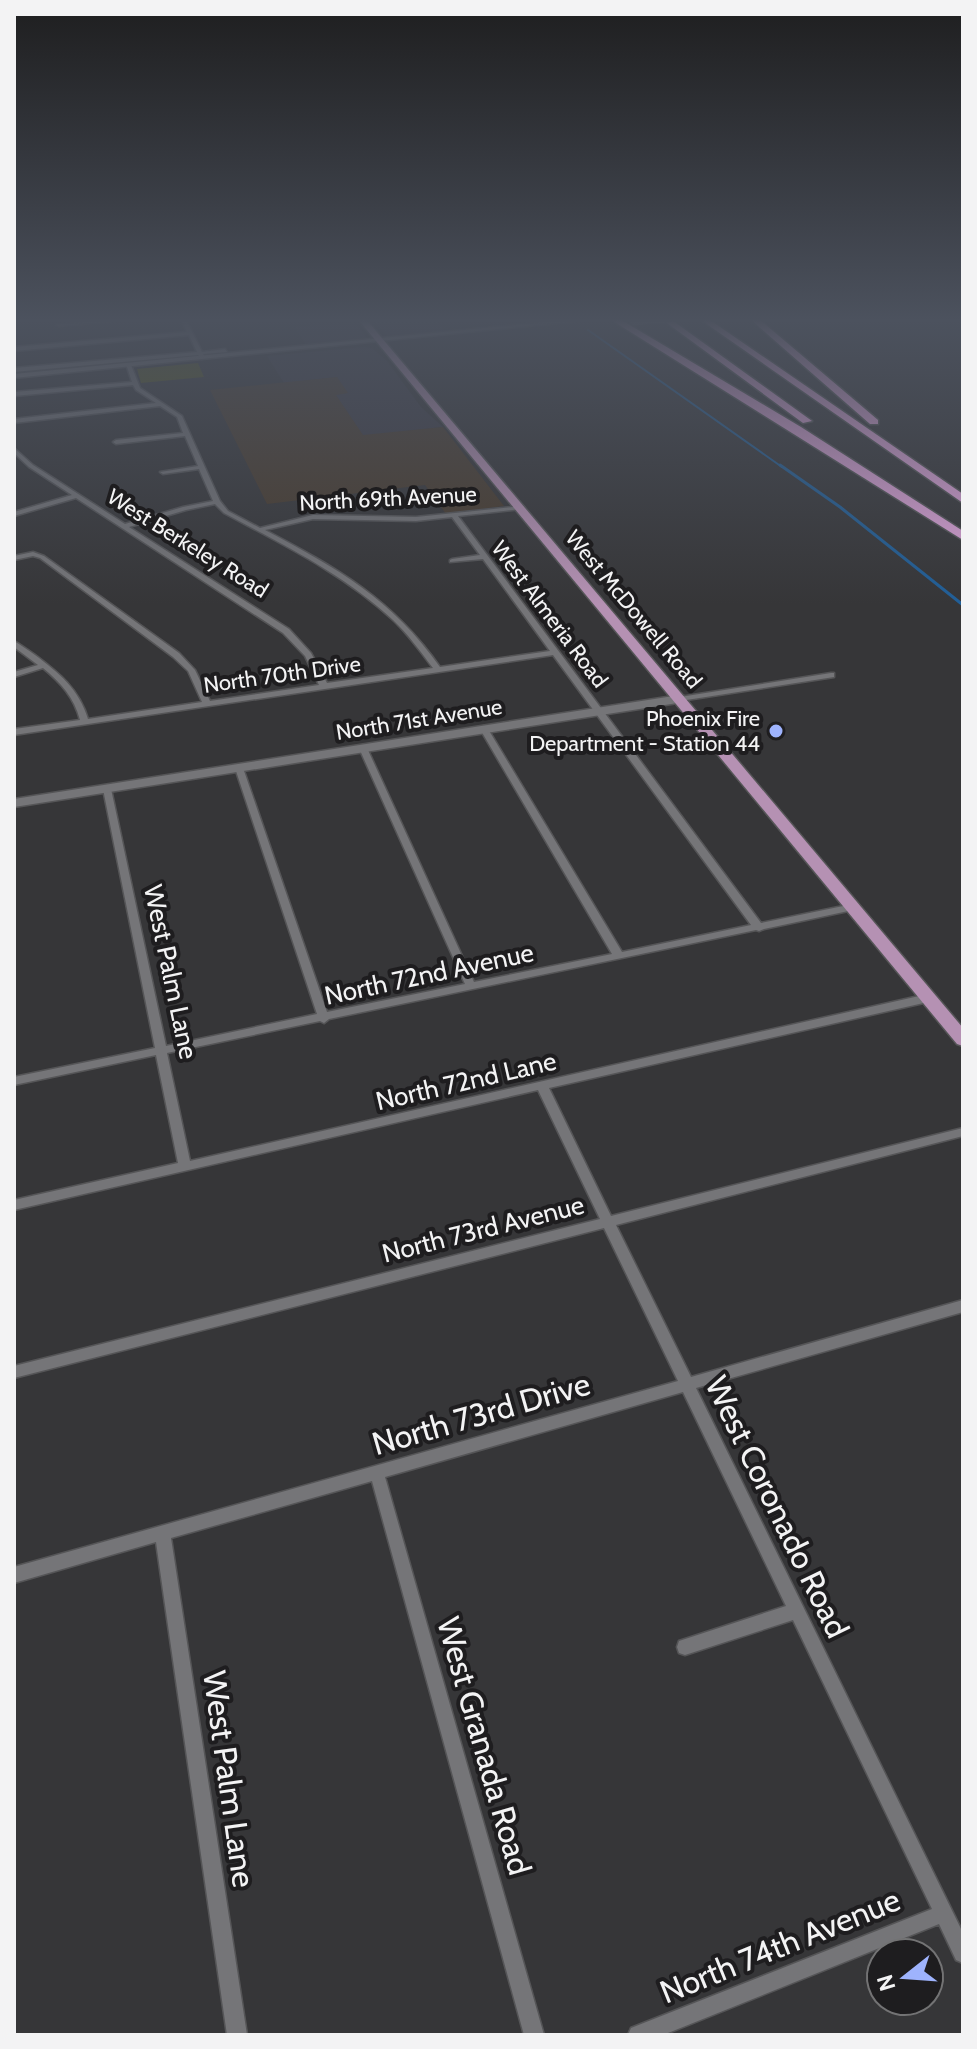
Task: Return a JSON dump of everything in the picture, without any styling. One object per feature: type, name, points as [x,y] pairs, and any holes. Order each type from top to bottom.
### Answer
[{"type":"highway","points":[[771,414],[963,535]]},
{"type":"highway","points":[[797,414],[963,535]]},
{"type":"highway","points":[[840,414],[963,499]]},
{"type":"highway","points":[[862,414],[963,491]]},
{"type":"main road","name":"West McDowell Road","points":[[442,414],[963,1040]]},
{"type":"main road","name":"North 71st Avenue","points":[[14,803],[680,699]]},
{"type":"street","points":[[14,421],[78,414]]},
{"type":"street","points":[[176,414],[188,434],[217,502],[226,512],[377,600],[408,627],[438,670]]},
{"type":"street","points":[[116,442],[188,434]]},
{"type":"street","name":"West Berkeley Road","points":[[14,450],[31,466],[76,496],[286,631],[308,655],[324,686]]},
{"type":"street","points":[[163,472],[203,467]]},
{"type":"street","points":[[14,514],[76,496]]},
{"type":"street","points":[[124,526],[217,502]]},
{"type":"street","name":"North 69th Avenue","points":[[258,530],[294,519],[328,515],[416,519],[521,507]]},
{"type":"street","name":"West Almeria Road","points":[[454,515],[759,928]]},
{"type":"street","points":[[14,558],[33,554],[42,557],[176,655],[198,680],[207,703]]},
{"type":"street","points":[[452,561],[483,557]]},
{"type":"street","points":[[14,643],[74,692],[81,703],[85,721]]},
{"type":"street","name":"North 70th Drive","points":[[14,732],[556,652]]},
{"type":"street","points":[[14,675],[42,666]]},
{"type":"street","name":"North 71st Avenue","points":[[680,699],[831,675]]},
{"type":"street","points":[[484,729],[619,956]]},
{"type":"street","points":[[363,748],[471,986]]},
{"type":"street","points":[[239,768],[324,1019]]},
{"type":"street","name":"West Palm Lane","points":[[107,789],[185,1166]]},
{"type":"street","name":"North 72nd Avenue","points":[[14,1081],[853,907]]},
{"type":"street","name":"North 72nd Lane","points":[[14,1205],[928,998]]},
{"type":"street","name":"West Coronado Road","points":[[542,1086],[963,1953]]},
{"type":"street","name":"North 73rd Avenue","points":[[14,1372],[963,1132]]},
{"type":"street","name":"North 73rd Drive","points":[[14,1575],[963,1306]]},
{"type":"street","name":"West Granada Road","points":[[377,1473],[534,2035]]},
{"type":"street","name":"West Palm Lane","points":[[162,1532],[237,2035]]},
{"type":"street","points":[[685,1647],[796,1611]]},
{"type":"street","name":"North 74th Avenue","points":[[638,2035],[944,1913]]},
{"type":"shaded area","points":[[222,414],[349,414],[363,435],[443,427],[504,506],[446,514],[425,485],[267,504]]},
{"type":"shaded area","points":[[348,414],[428,414],[443,427],[363,436]]},
{"type":"waterway","points":[[706,414],[782,467]]},
{"type":"waterway","points":[[780,465],[840,507],[963,605]]},
{"type":"place","name":"Phoenix Fire Department - Station 44","points":[[776,731]]}]
